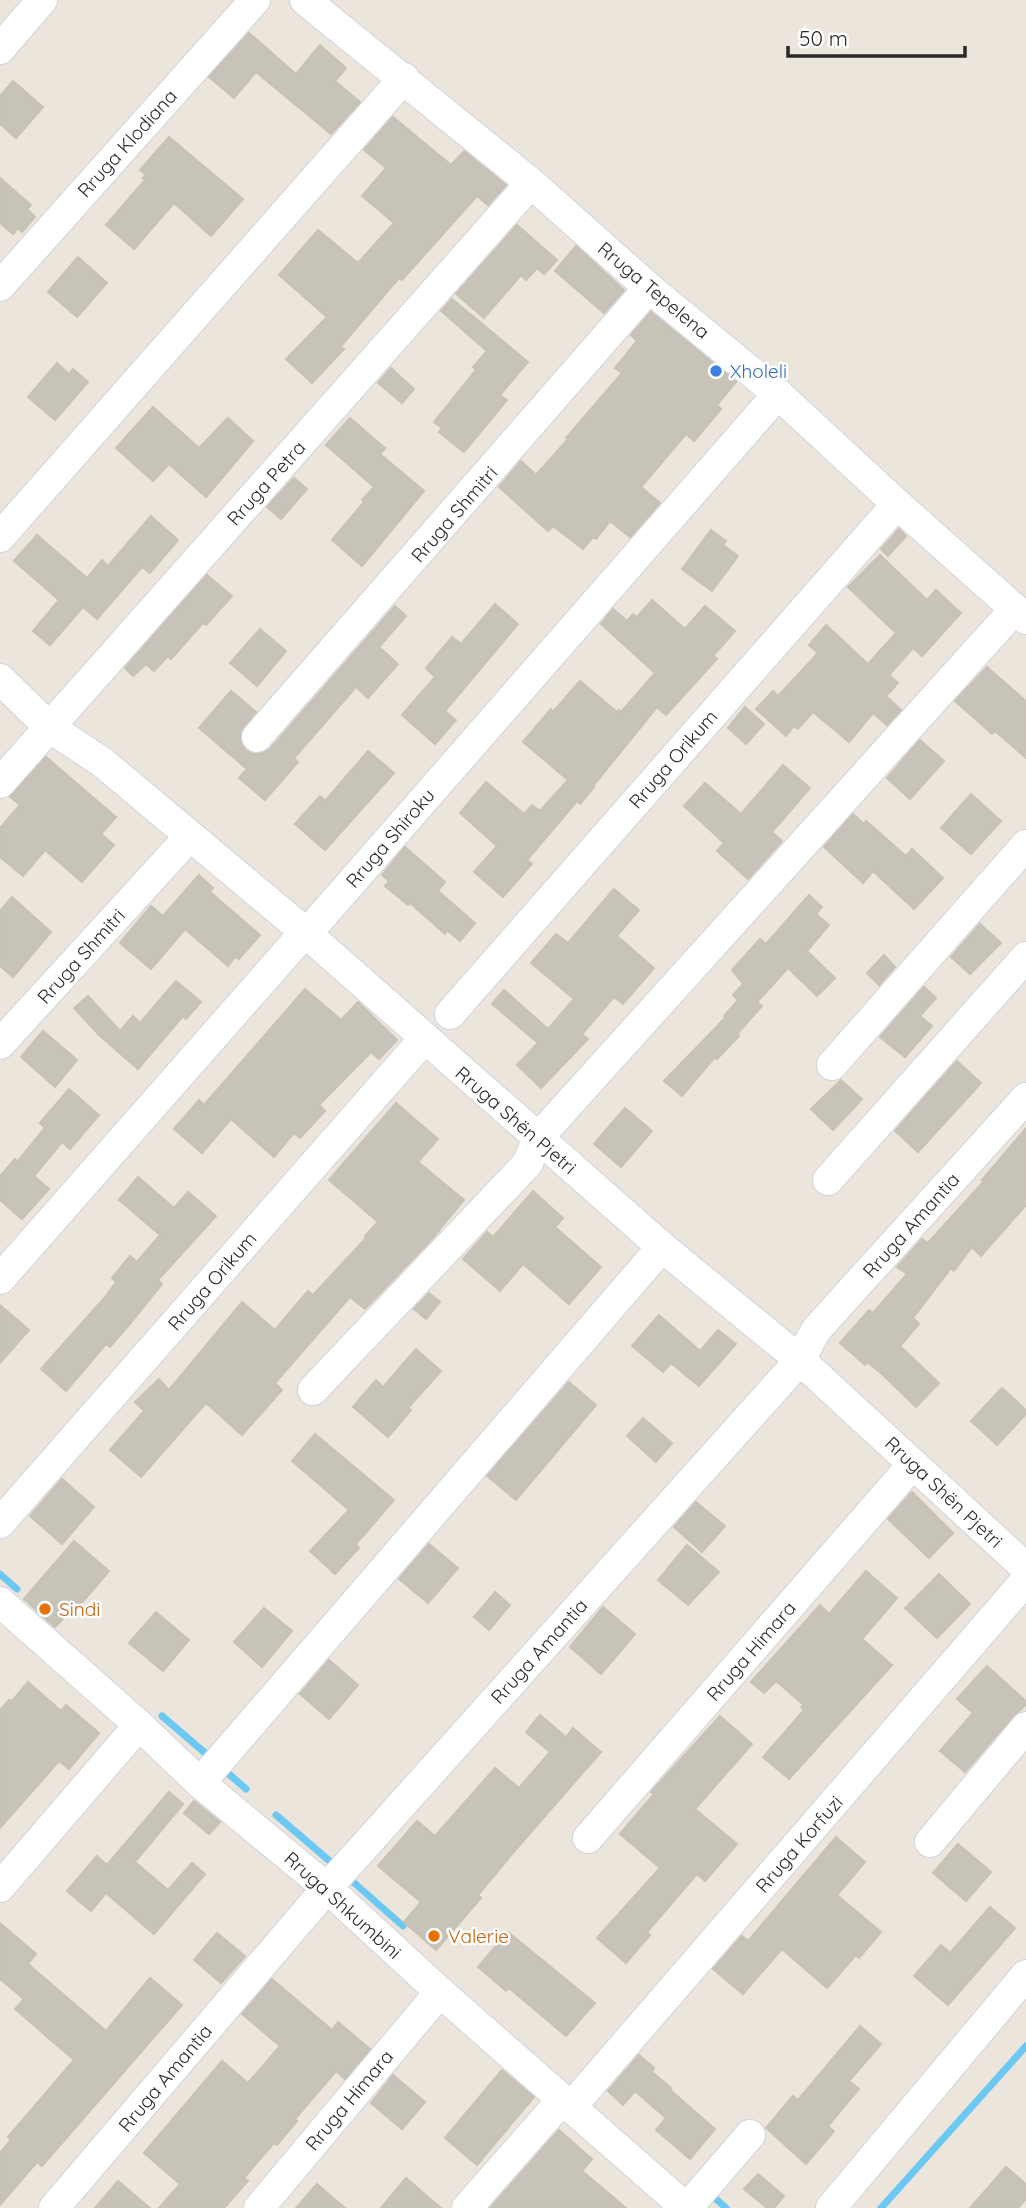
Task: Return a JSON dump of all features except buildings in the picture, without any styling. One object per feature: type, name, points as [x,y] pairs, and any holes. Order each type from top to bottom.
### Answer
[{"type":"street","points":[[0,48],[42,0]]},
{"type":"street","name":"Rruga Klodiana","points":[[0,286],[255,0]]},
{"type":"street","name":"Rruga Tepelena","points":[[304,0],[531,183],[649,288],[778,394],[1021,614]]},
{"type":"street","points":[[0,537],[404,78]]},
{"type":"street","name":"Rruga Petra","points":[[0,783],[531,183]]},
{"type":"street","name":"Rruga Shmitri","points":[[257,737],[649,288]]},
{"type":"street","name":"Rruga Shiroku","points":[[0,1279],[778,394]]},
{"type":"street","name":"Rruga Orikum","points":[[450,1014],[897,504]]},
{"type":"street","points":[[313,1390],[528,1163],[537,1139],[1021,614]]},
{"type":"street","name":"Rruga Shën Pjetri","points":[[0,679],[49,727],[102,762],[190,836],[316,922],[424,1039],[662,1247],[800,1360],[1026,1568]]},
{"type":"street","name":"Rruga Shmitri","points":[[0,1044],[190,836]]},
{"type":"street","points":[[832,1065],[1026,845]]},
{"type":"street","points":[[828,1180],[1026,957]]},
{"type":"street","name":"Rruga Orikum","points":[[0,1523],[424,1039]]},
{"type":"street","name":"Rruga Amantia","points":[[54,2208],[327,1888],[800,1360],[816,1330],[1026,1098]]},
{"type":"street","points":[[200,1783],[662,1247]]},
{"type":"street","name":"Rruga Himara","points":[[588,1838],[913,1464]]},
{"type":"street","name":"Rruga Korfuzi","points":[[467,2208],[567,2103],[1026,1580]]},
{"type":"street","name":"Rruga Shkumbini","points":[[4,1614],[139,1725],[200,1783],[327,1888],[440,1992],[686,2208]]},
{"type":"street","points":[[0,1887],[139,1725]]},
{"type":"street","points":[[929,1842],[1026,1727]]},
{"type":"street","points":[[831,2208],[1026,1975]]},
{"type":"street","name":"Rruga Himara","points":[[259,2208],[440,1992]]},
{"type":"street","points":[[686,2208],[750,2135]]},
{"type":"waterway","points":[[0,1574],[17,1589]]},
{"type":"waterway","points":[[162,1716],[204,1752]]},
{"type":"waterway","points":[[223,1769],[246,1789]]},
{"type":"waterway","points":[[276,1815],[332,1863]]},
{"type":"waterway","points":[[352,1881],[403,1926]]},
{"type":"waterway","points":[[881,2208],[1026,2046]]},
{"type":"waterway","points":[[716,2199],[726,2208]]},
{"type":"place","name":"Xholeli","points":[[716,371]]},
{"type":"place","name":"Sindi","points":[[45,1609]]},
{"type":"place","name":"Valerie","points":[[434,1936]]}]
